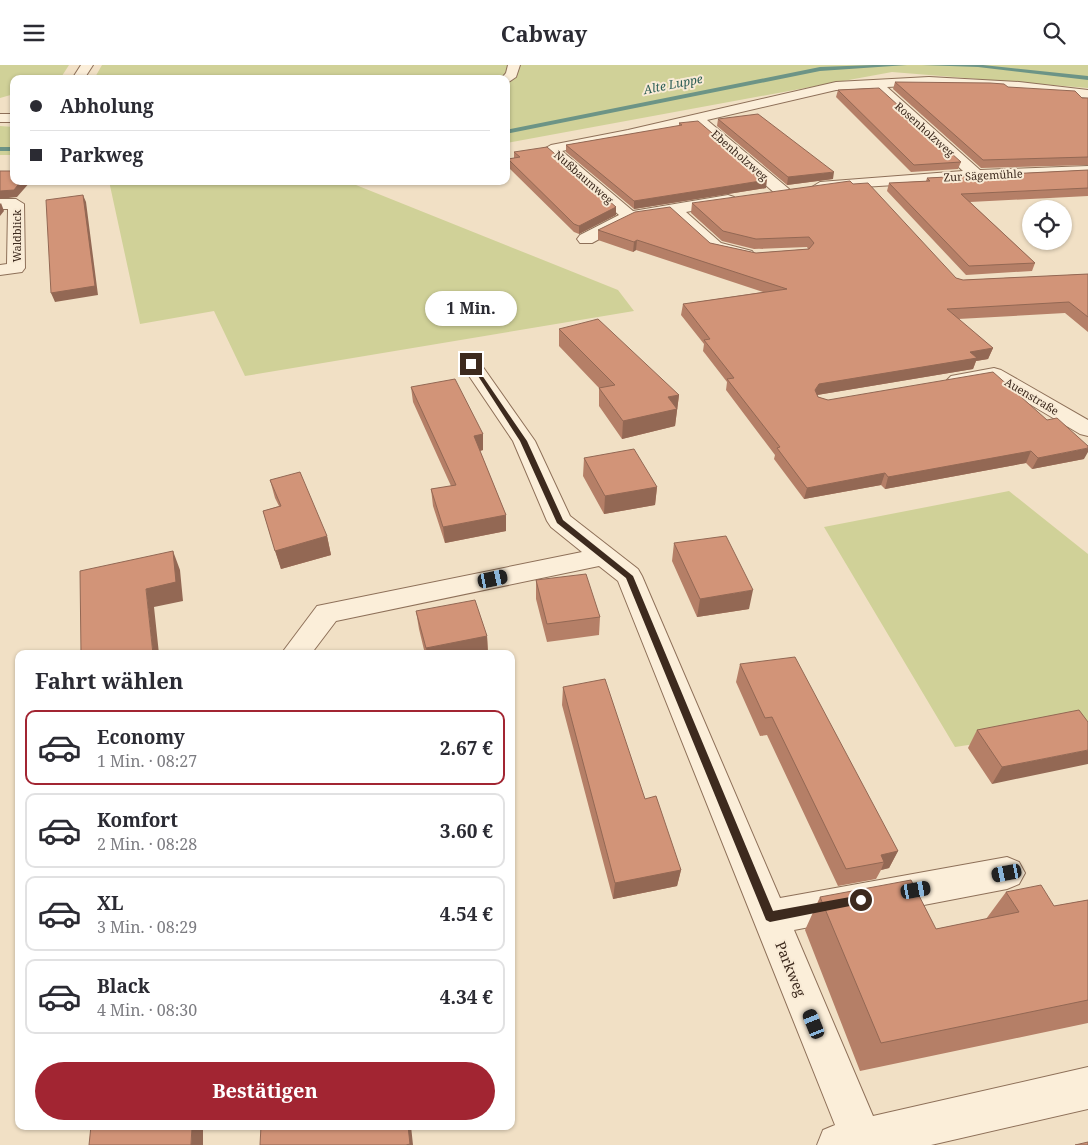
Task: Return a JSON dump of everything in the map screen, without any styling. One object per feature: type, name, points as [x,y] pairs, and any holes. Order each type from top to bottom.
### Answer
[{"type":"street","name":"Rosenholzweg","points":[[774,101],[836,87],[929,81],[1088,94]]},
{"type":"street","name":"Rosenholzweg","points":[[875,83],[976,175]]},
{"type":"street","name":"Ebenholzweg","points":[[628,134],[774,101]]},
{"type":"street","name":"Ebenholzweg","points":[[696,118],[783,192]]},
{"type":"street","name":"Nußbaumweg","points":[[628,134],[551,149],[630,216]]},
{"type":"street","name":"Zur Sägemühle","points":[[765,195],[867,182],[976,175],[1088,171]]},
{"type":"street","points":[[867,182],[880,197]]},
{"type":"street","points":[[586,239],[630,216],[746,197]]},
{"type":"street","name":"Waldblick","points":[[0,204],[16,203],[16,268],[0,270]]},
{"type":"street","points":[[674,209],[716,247],[754,256],[763,256]]},
{"type":"street","name":"Parkweg","points":[[471,364],[524,441],[560,521],[629,576],[770,917],[850,1142]]},
{"type":"street","name":"Auenstraße","points":[[938,383],[994,373],[1088,429]]},
{"type":"street","points":[[298,650],[327,613],[604,556]]},
{"type":"street","points":[[770,917],[1007,873]]},
{"type":"street","points":[[850,1142],[1088,1088]]},
{"type":"green space","points":[[0,65],[69,65],[63,75],[10,75],[10,95],[0,98]]},
{"type":"green space","points":[[102,65],[1088,65],[1088,88],[892,72],[510,142],[510,75],[96,75]]},
{"type":"green space","points":[[0,126],[10,127],[10,155],[0,155]]},
{"type":"green space","points":[[110,185],[356,185],[618,290],[634,311],[245,376],[214,311],[140,324]]},
{"type":"green space","points":[[1009,491],[1088,554],[1088,727],[955,747],[824,527]]},
{"type":"building","points":[[895,82],[990,83],[1004,84],[1008,87],[1075,91],[1082,98],[1088,98],[1088,157],[983,160]]},
{"type":"building","points":[[879,88],[961,162],[914,165],[838,90]]},
{"type":"building","points":[[758,114],[834,172],[788,177],[718,119]]},
{"type":"building","points":[[698,121],[767,180],[634,201],[566,145],[682,125],[679,123]]},
{"type":"building","points":[[547,147],[616,207],[579,226],[574,224],[510,161],[510,159],[520,157],[514,152]]},
{"type":"building","points":[[1088,170],[1088,188],[961,194],[1035,263],[969,266],[889,183],[930,181],[927,178]]},
{"type":"building","points":[[0,171],[10,171],[10,185],[18,185],[14,190],[0,191]]},
{"type":"building","points":[[850,181],[853,184],[868,183],[956,278],[963,280],[1088,274],[1088,317],[1069,302],[947,309],[993,348],[970,352],[977,358],[819,384],[815,390],[818,397],[828,400],[993,372],[1047,420],[1057,418],[1088,448],[1038,458],[1031,451],[888,477],[885,473],[807,488],[777,448],[780,447],[727,379],[734,378],[704,340],[710,339],[683,304],[787,289],[637,240],[634,242],[598,230],[635,212],[670,207],[710,243],[756,253],[809,249],[814,243],[809,237],[756,239],[723,231],[692,203]]},
{"type":"building","points":[[83,195],[95,286],[51,293],[46,200]]},
{"type":"building","points":[[598,319],[679,395],[668,397],[677,409],[623,421],[599,388],[615,385],[559,329]]},
{"type":"building","points":[[455,379],[483,434],[474,436],[506,515],[443,527],[431,489],[456,485],[411,387]]},
{"type":"building","points":[[634,449],[657,487],[605,496],[584,458]]},
{"type":"building","points":[[300,472],[327,536],[275,551],[263,511],[281,506],[270,480]]},
{"type":"building","points":[[726,536],[753,590],[700,599],[674,543]]},
{"type":"building","points":[[173,551],[176,582],[146,589],[153,650],[81,650],[80,571]]},
{"type":"building","points":[[586,574],[600,617],[547,624],[536,580]]},
{"type":"building","points":[[475,600],[487,636],[426,648],[416,611]]},
{"type":"building","points":[[795,657],[898,851],[881,855],[884,862],[846,869],[772,717],[765,718],[740,664]]},
{"type":"building","points":[[605,679],[645,799],[656,796],[681,870],[615,883],[563,687]]},
{"type":"building","points":[[1079,710],[1088,722],[1088,750],[1002,767],[977,730]]},
{"type":"building","points":[[911,880],[936,929],[1019,912],[1006,892],[1041,885],[1054,906],[1088,900],[1088,1000],[881,1043],[820,897]]},
{"type":"building","points":[[91,1130],[192,1130],[191,1145],[89,1145]]},
{"type":"building","points":[[261,1130],[408,1130],[410,1144],[406,1145],[260,1145]]},
{"type":"building","points":[[1088,1142],[1088,1145],[1075,1145]]},
{"type":"waterway","name":"Alte Luppe","points":[[510,131],[820,69],[905,65]]},
{"type":"waterway","name":"Alte Luppe","points":[[924,65],[978,66],[1088,78]]},
{"type":"waterway","name":"Alte Luppe","points":[[0,149],[10,149]]},
{"type":"route","points":[[471,364],[524,441],[560,521],[629,576],[770,917],[861,900]]}]
